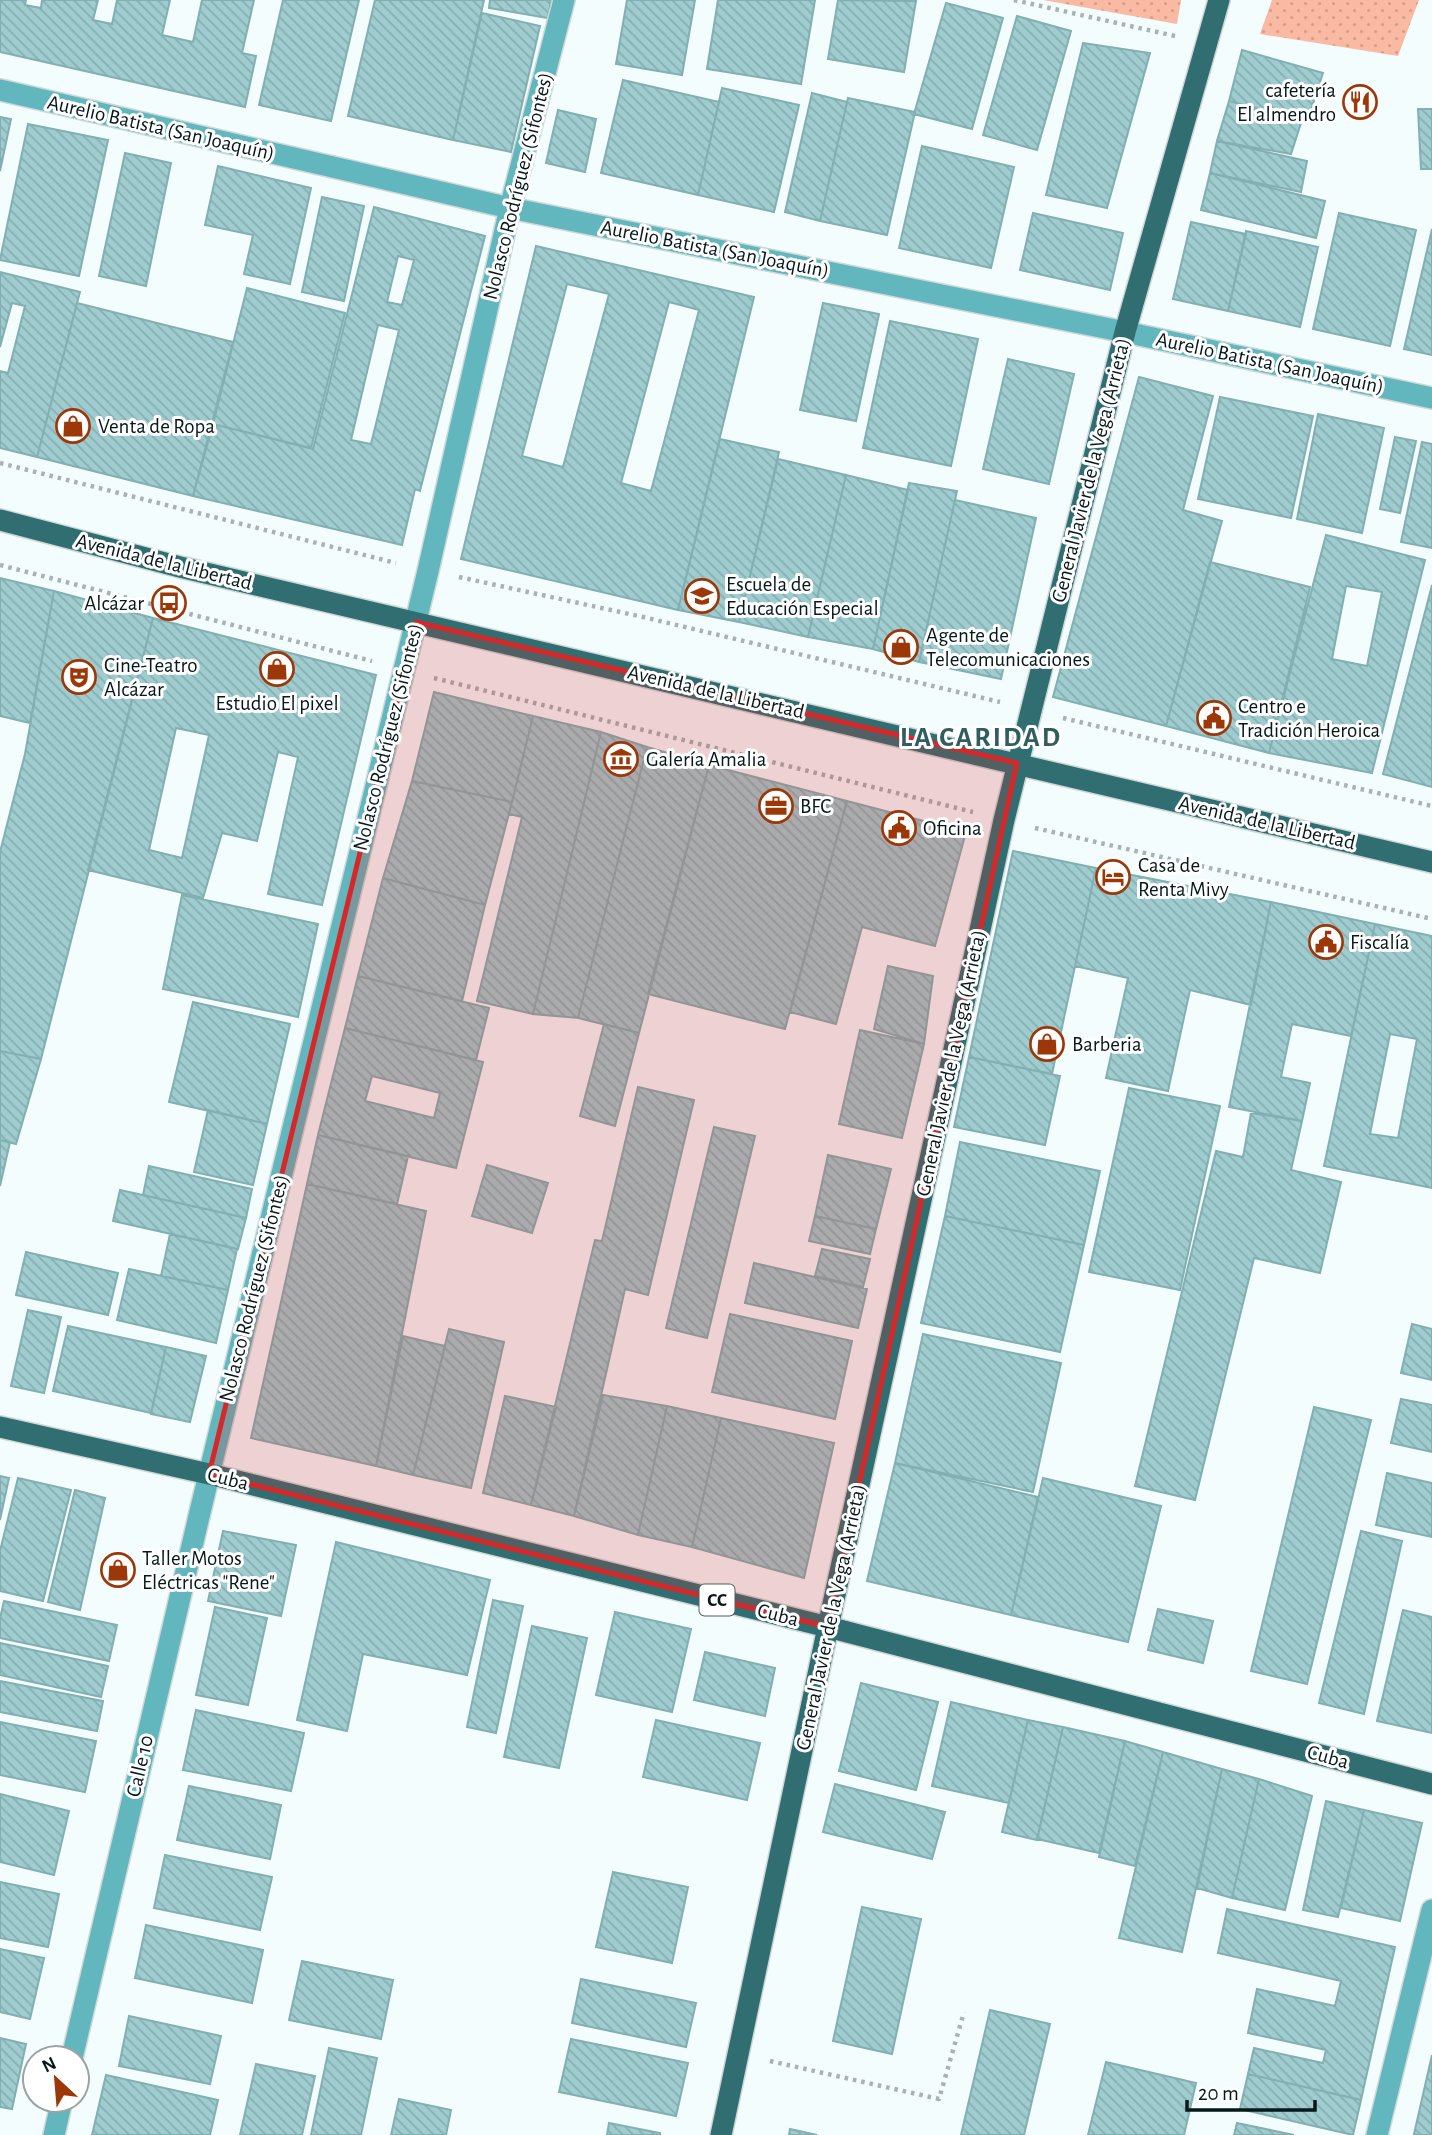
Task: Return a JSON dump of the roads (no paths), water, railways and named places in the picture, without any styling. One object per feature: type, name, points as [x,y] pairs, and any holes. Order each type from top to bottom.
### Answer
[{"type":"main road","name":"General Javier de la Vega (Arrieta)","points":[[721,2135],[828,1627],[1017,763],[1125,332],[1219,0]]},
{"type":"main road","name":"Avenida de la Libertad","points":[[0,520],[180,568],[1432,862]]},
{"type":"main road","name":"Cuba","points":[[0,1427],[209,1474],[828,1627],[1432,1784]]},
{"type":"street","name":"Nolasco Rodríguez (Sifontes)","points":[[209,1474],[416,622],[510,208],[564,0]]},
{"type":"street","name":"Aurelio Batista (San Joaquín)","points":[[0,90],[510,208],[1125,332],[1432,398]]},
{"type":"street","name":"Calle 10","points":[[75,2044],[209,1474]]},
{"type":"street","points":[[1377,2135],[1432,1910]]},
{"type":"street","points":[[54,2135],[59,2114]]},
{"type":"place","name":"cafetería El almendro","points":[[1360,102]]},
{"type":"place","name":"Venta de Ropa","points":[[73,426]]},
{"type":"place","name":"Escuela de Educación Especial","points":[[702,596]]},
{"type":"place","name":"Alcázar","points":[[169,603]]},
{"type":"place","name":"Agente de Telecomunicaciones","points":[[901,647]]},
{"type":"place","name":"Estudio El pixel","points":[[277,669]]},
{"type":"place","name":"Cine-Teatro Alcázar","points":[[79,677]]},
{"type":"place","name":"Centro e Tradición Heroica","points":[[1214,718]]},
{"type":"place","name":"Galería Amalia","points":[[621,759]]},
{"type":"place","name":"BFC","points":[[776,806]]},
{"type":"place","name":"Oficina","points":[[899,828]]},
{"type":"place","name":"Casa de Renta Mivy","points":[[1113,877]]},
{"type":"place","name":"Fiscalía","points":[[1326,942]]},
{"type":"place","name":"Barberia","points":[[1047,1044]]},
{"type":"place","name":"Taller Motos Eléctricas \"Rene\"","points":[[118,1570]]},
{"type":"district","name":"LA CARIDAD","points":[[981,738]]}]
